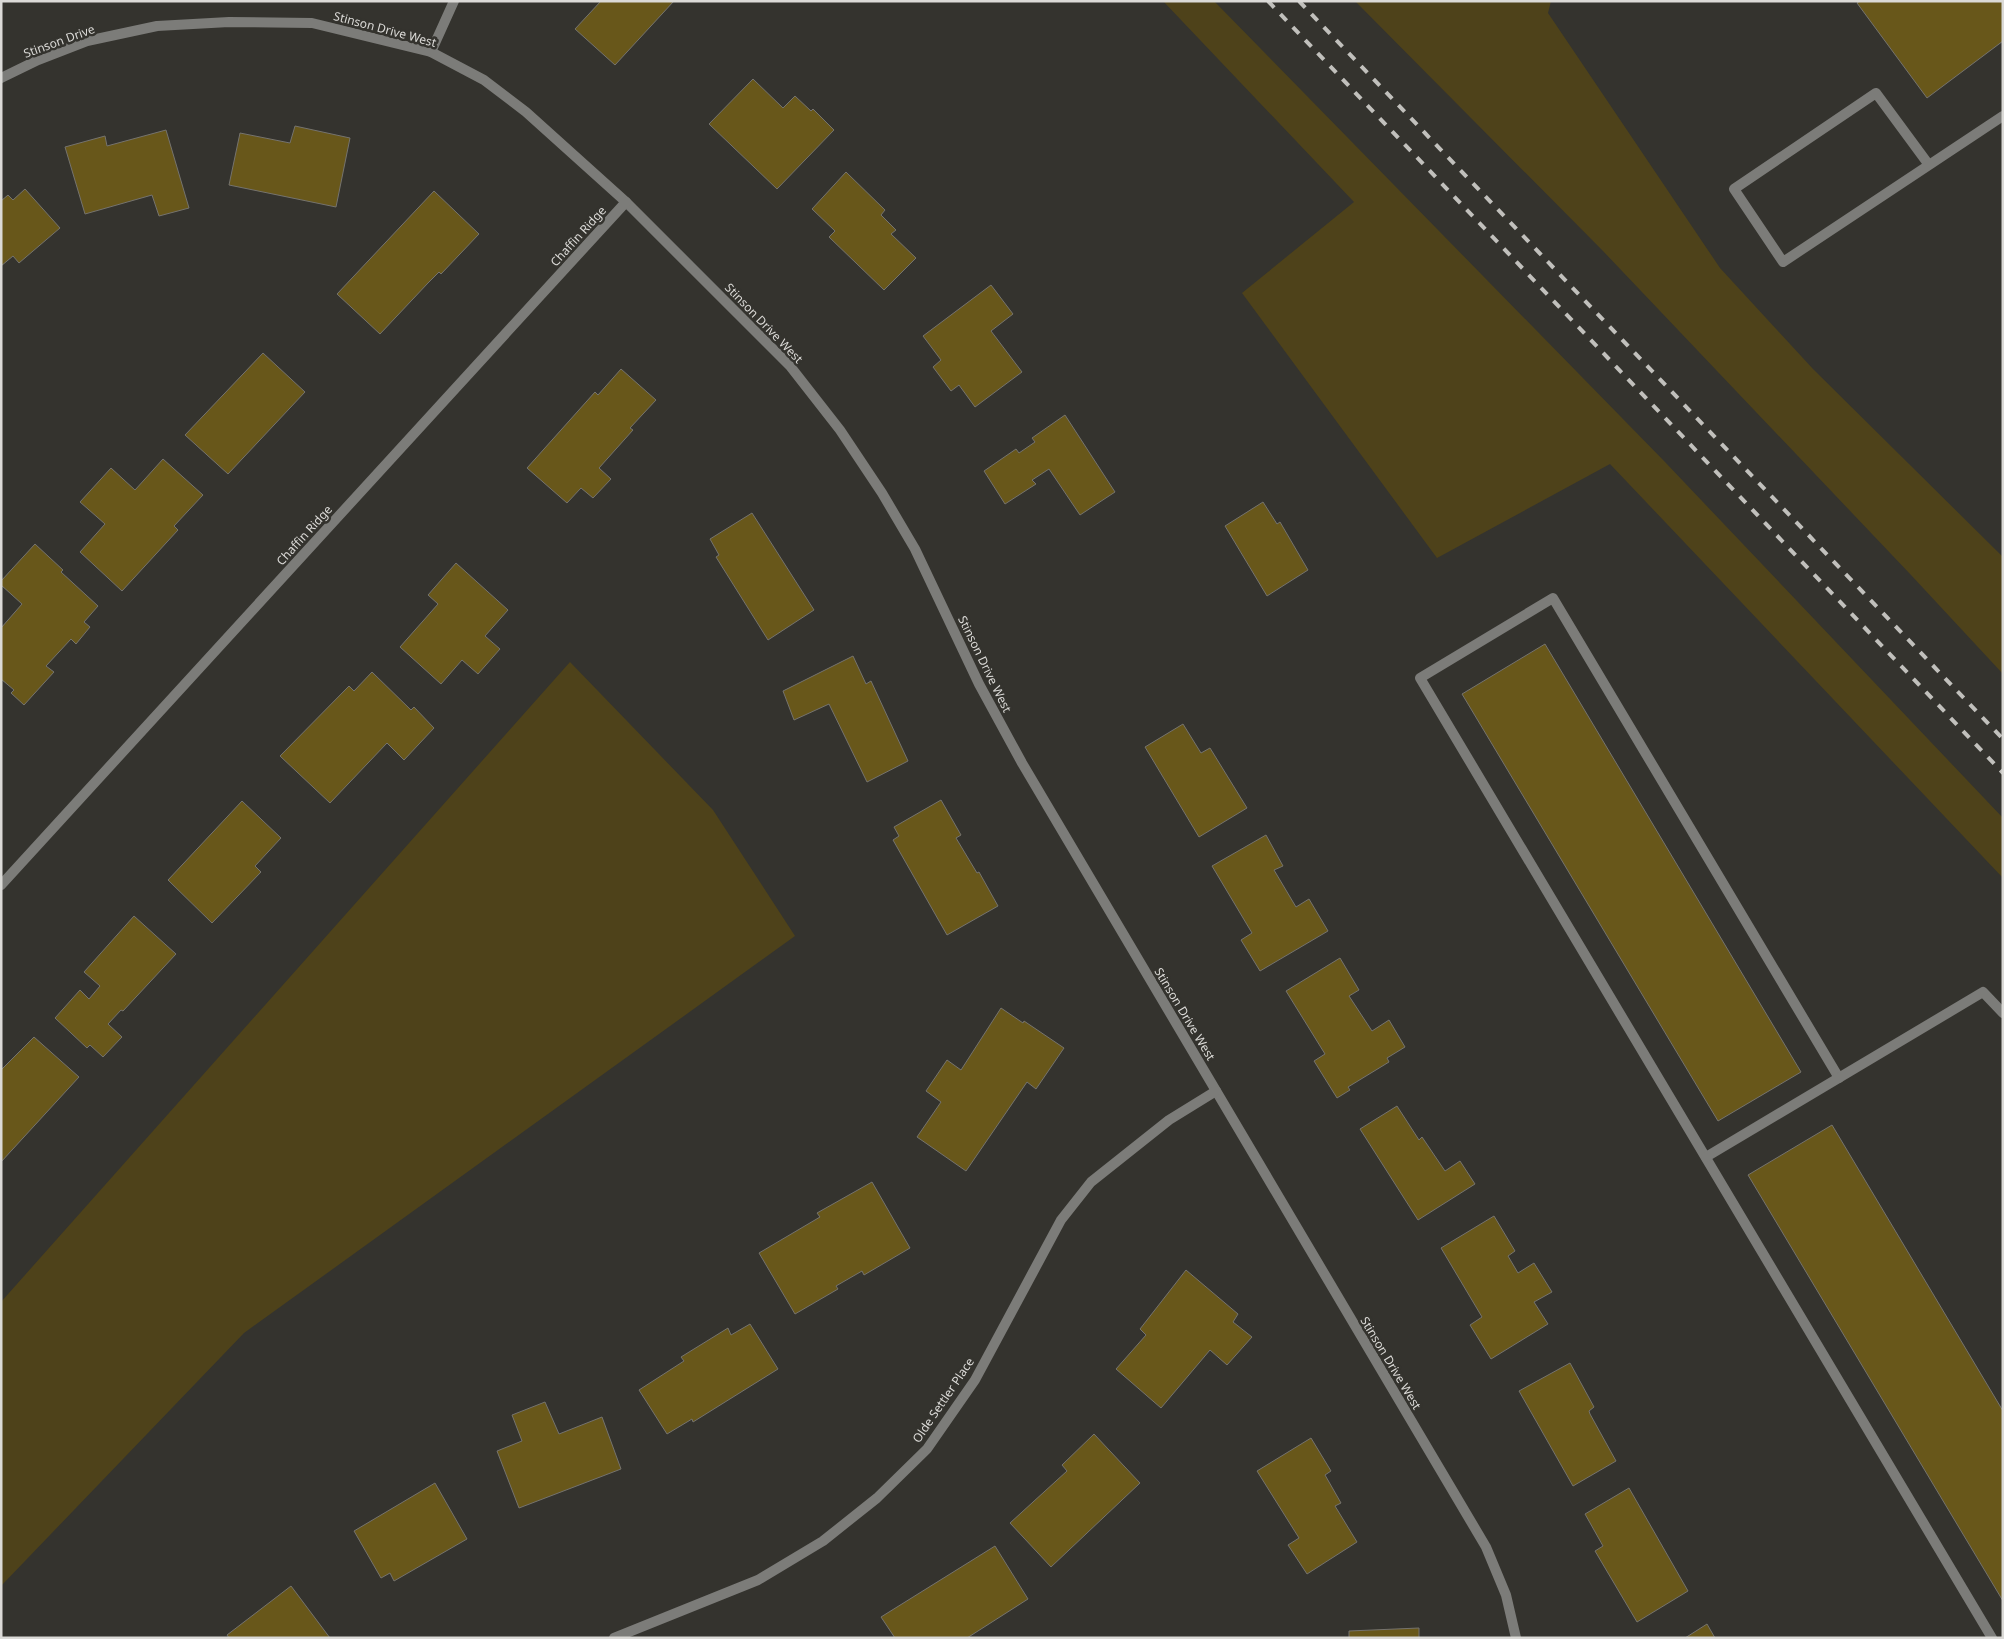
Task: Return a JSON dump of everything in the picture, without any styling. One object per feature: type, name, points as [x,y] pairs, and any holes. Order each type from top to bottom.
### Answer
[{"type":"street","points":[[431,52],[454,1]]},
{"type":"street","name":"Stinson Drive West","points":[[157,26],[229,22],[312,23],[431,52],[484,80],[526,112],[626,202],[790,366],[846,438],[882,493],[915,549],[979,684],[1022,763],[1486,1547],[1506,1595],[1516,1638]]},
{"type":"street","name":"Stinson Drive","points":[[1,78],[38,60],[87,41],[157,26]]},
{"type":"street","points":[[1929,165],[1876,93],[1734,189],[1783,262],[2003,116]]},
{"type":"street","name":"Chaffin Ridge","points":[[1,885],[626,202]]},
{"type":"street","points":[[1839,1078],[1553,598],[1420,678],[1992,1638]]},
{"type":"street","points":[[1706,1157],[1983,992],[2003,1013]]},
{"type":"street","name":"Olde Settler Place","points":[[614,1638],[758,1580],[823,1541],[877,1498],[927,1449],[975,1380],[1061,1220],[1091,1182],[1169,1120],[1216,1091]]},
{"type":"shaded area","points":[[1163,1],[1214,1],[1665,462],[2003,818],[2003,878],[1610,464],[1437,558],[1242,293],[1354,202]]},
{"type":"shaded area","points":[[1355,1],[1551,1],[1548,13],[1720,268],[1813,369],[2003,557],[2003,674],[1603,251]]},
{"type":"shaded area","points":[[570,662],[713,810],[795,936],[244,1333],[1,1586],[1,1302]]},
{"type":"building","points":[[601,1],[674,1],[615,65],[575,29]]},
{"type":"building","points":[[1860,1],[2003,1],[2003,41],[1927,98],[1857,3]]},
{"type":"building","points":[[753,79],[783,108],[795,96],[811,111],[813,109],[834,130],[777,189],[709,124]]},
{"type":"building","points":[[295,126],[350,138],[336,207],[229,185],[240,133],[290,143]]},
{"type":"building","points":[[166,130],[189,208],[159,216],[152,195],[85,214],[65,147],[105,136],[107,146]]},
{"type":"building","points":[[846,172],[885,210],[881,215],[896,230],[891,234],[916,258],[884,290],[829,237],[835,231],[812,209]]},
{"type":"building","points":[[25,189],[60,228],[19,263],[13,256],[1,266],[1,201],[8,195],[13,200]]},
{"type":"building","points":[[434,191],[479,234],[441,274],[439,272],[428,283],[380,334],[337,294]]},
{"type":"building","points":[[991,285],[1013,314],[991,331],[1022,372],[975,407],[959,385],[951,391],[933,367],[941,360],[923,336]]},
{"type":"building","points":[[263,353],[305,392],[228,474],[185,435]]},
{"type":"building","points":[[621,369],[656,400],[630,428],[633,430],[599,468],[611,479],[593,498],[581,488],[567,503],[527,468],[595,392],[598,395]]},
{"type":"building","points":[[1065,415],[1115,492],[1080,515],[1049,469],[1032,480],[1036,484],[1005,504],[984,471],[1016,449],[1019,453],[1035,442],[1032,438]]},
{"type":"building","points":[[163,459],[203,495],[174,526],[178,530],[122,591],[80,552],[105,524],[80,502],[111,468],[135,490]]},
{"type":"building","points":[[1263,502],[1277,524],[1280,522],[1308,570],[1267,596],[1225,526]]},
{"type":"building","points":[[752,513],[814,610],[768,640],[716,557],[719,555],[710,539]]},
{"type":"building","points":[[35,544],[63,570],[61,572],[98,606],[84,622],[90,627],[76,644],[71,639],[46,666],[54,672],[24,705],[11,693],[14,690],[1,679],[1,628],[22,604],[1,585],[1,581]]},
{"type":"building","points":[[456,563],[508,610],[485,636],[500,649],[478,674],[462,660],[441,684],[400,647],[438,604],[428,595]]},
{"type":"building","points":[[1545,644],[1801,1072],[1718,1121],[1462,694]]},
{"type":"building","points":[[853,656],[866,684],[871,681],[908,761],[867,782],[829,704],[794,720],[783,691]]},
{"type":"building","points":[[372,672],[411,710],[414,707],[434,728],[404,760],[387,743],[330,803],[280,756],[349,686],[354,691]]},
{"type":"building","points":[[1183,724],[1201,753],[1210,748],[1247,808],[1199,837],[1145,747]]},
{"type":"building","points":[[941,800],[961,835],[956,838],[977,873],[979,872],[998,906],[947,935],[893,840],[899,836],[894,827]]},
{"type":"building","points":[[242,801],[281,838],[255,866],[261,872],[212,923],[168,880]]},
{"type":"building","points":[[1266,835],[1283,866],[1274,870],[1296,907],[1309,899],[1328,931],[1260,971],[1241,940],[1252,933],[1212,866]]},
{"type":"building","points":[[134,916],[176,954],[123,1011],[121,1010],[108,1024],[122,1037],[103,1057],[90,1045],[87,1048],[55,1018],[80,990],[89,999],[100,986],[84,972]]},
{"type":"building","points":[[1340,958],[1359,990],[1349,996],[1372,1031],[1389,1020],[1405,1047],[1387,1058],[1389,1062],[1348,1087],[1350,1090],[1337,1098],[1314,1061],[1325,1054],[1286,991]]},
{"type":"building","points":[[1001,1008],[1064,1048],[1036,1089],[1027,1082],[966,1171],[917,1137],[941,1102],[926,1091],[947,1060],[961,1070]]},
{"type":"building","points":[[34,1037],[79,1077],[1,1162],[1,1070]]},
{"type":"building","points":[[1397,1106],[1419,1140],[1422,1137],[1445,1171],[1460,1161],[1475,1184],[1418,1220],[1360,1129]]},
{"type":"building","points":[[1832,1125],[2003,1411],[2003,1601],[1748,1175]]},
{"type":"building","points":[[872,1182],[910,1248],[864,1275],[862,1271],[836,1286],[838,1289],[795,1314],[759,1253],[820,1217],[817,1213]]},
{"type":"building","points":[[1494,1216],[1515,1251],[1508,1256],[1518,1273],[1534,1263],[1552,1292],[1534,1302],[1548,1324],[1491,1359],[1470,1325],[1482,1317],[1441,1248]]},
{"type":"building","points":[[1186,1270],[1238,1314],[1233,1322],[1252,1337],[1227,1365],[1210,1350],[1161,1408],[1116,1369],[1146,1335],[1140,1329]]},
{"type":"building","points":[[750,1324],[778,1369],[693,1422],[692,1419],[667,1434],[639,1390],[684,1361],[681,1357],[728,1328],[731,1335]]},
{"type":"building","points":[[1570,1363],[1594,1407],[1589,1411],[1590,1414],[1616,1461],[1573,1486],[1519,1391]]},
{"type":"building","points":[[545,1402],[559,1434],[602,1417],[621,1469],[519,1508],[497,1451],[522,1441],[512,1415]]},
{"type":"building","points":[[1094,1434],[1140,1483],[1051,1567],[1010,1523],[1067,1471],[1062,1465]]},
{"type":"building","points":[[1311,1438],[1331,1471],[1325,1475],[1341,1503],[1335,1506],[1357,1542],[1307,1574],[1288,1545],[1299,1538],[1257,1471]]},
{"type":"building","points":[[435,1483],[467,1539],[394,1581],[390,1573],[381,1578],[354,1531]]},
{"type":"building","points":[[1629,1488],[1688,1591],[1637,1622],[1595,1551],[1603,1546],[1585,1514]]},
{"type":"building","points":[[995,1546],[1028,1599],[967,1638],[895,1638],[881,1617]]},
{"type":"building","points":[[291,1586],[330,1638],[229,1638],[227,1635]]},
{"type":"building","points":[[1707,1624],[1715,1638],[1685,1638]]},
{"type":"building","points":[[1419,1628],[1419,1638],[1349,1638],[1349,1631]]},
{"type":"railway","points":[[1268,1],[2003,773]]},
{"type":"railway","points":[[1299,1],[2003,739]]}]
